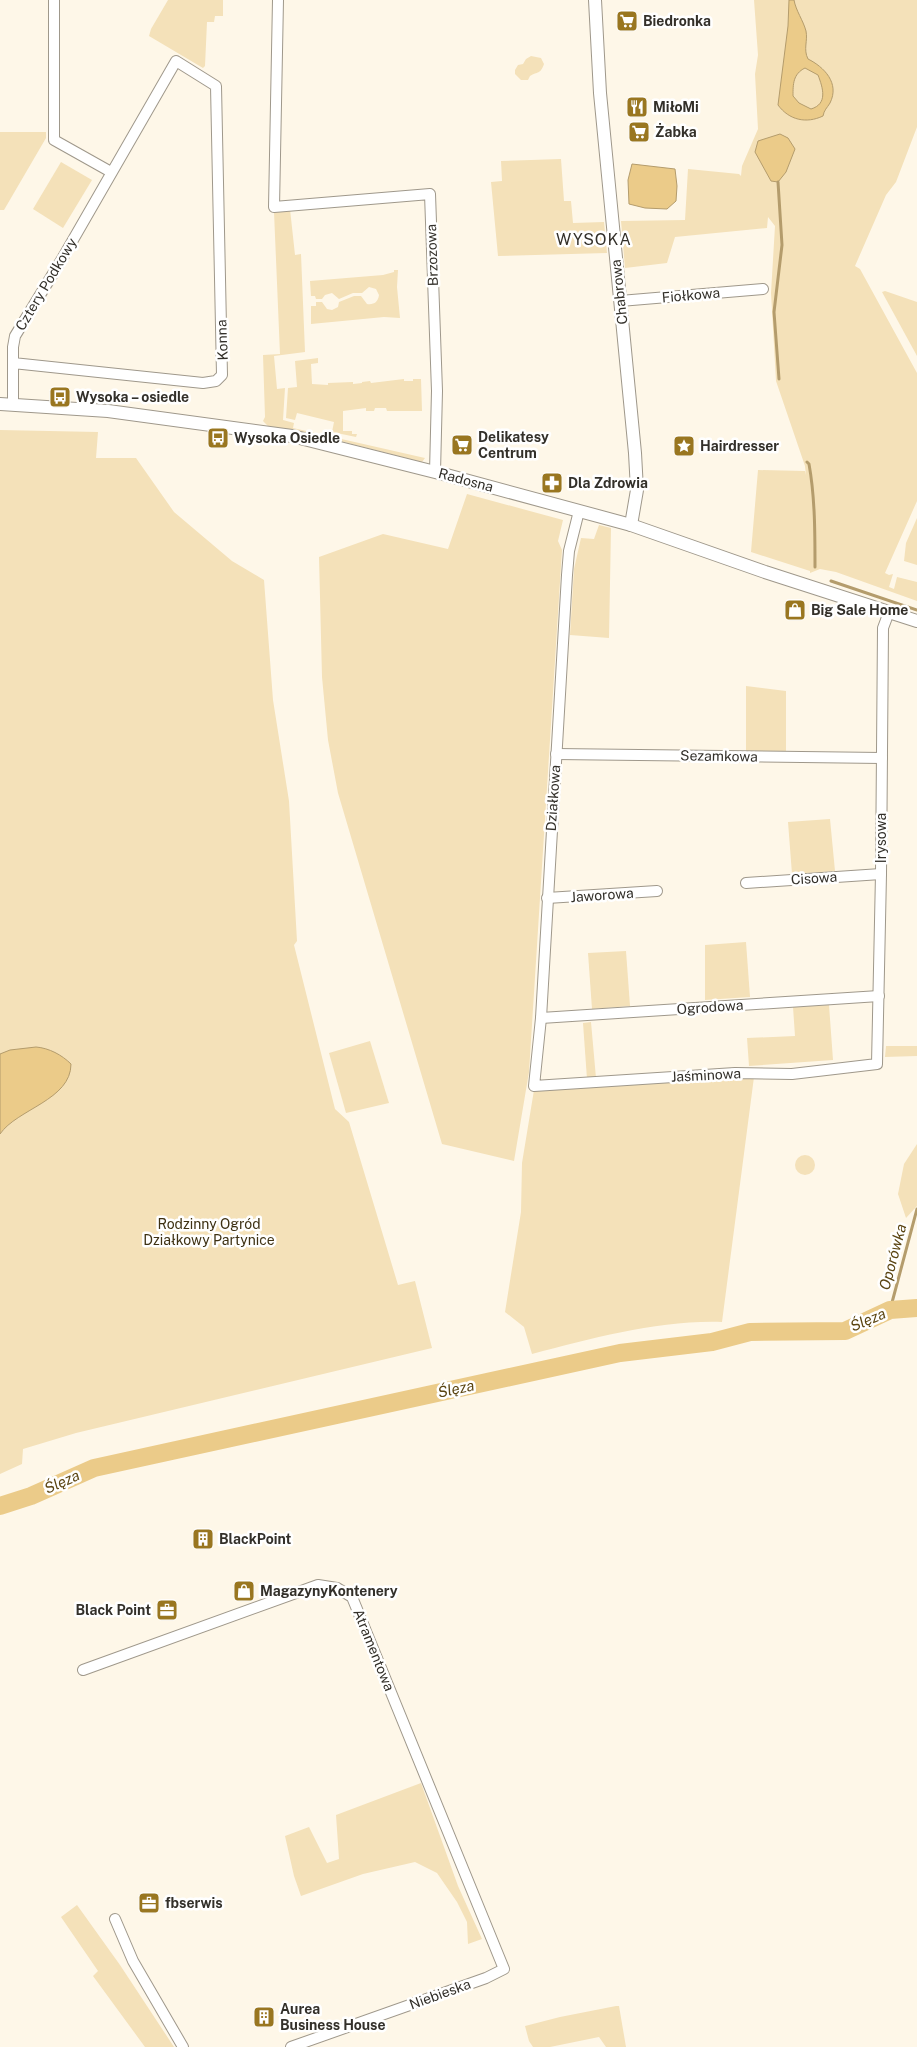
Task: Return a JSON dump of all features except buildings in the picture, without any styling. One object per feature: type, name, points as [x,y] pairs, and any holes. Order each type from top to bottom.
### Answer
[{"type":"street","points":[[54,0],[54,140],[111,172]]},
{"type":"street","name":"Brzozowa","points":[[278,0],[274,207],[430,194],[437,391],[435,472]]},
{"type":"street","name":"Chabrowa","points":[[595,0],[600,93],[635,453],[637,490],[631,524]]},
{"type":"street","name":"Cztery Podkowy","points":[[6,405],[13,363],[15,336],[176,61]]},
{"type":"street","name":"Konna","points":[[13,363],[196,382],[216,381],[222,376],[216,86],[176,61]]},
{"type":"street","name":"Fiołkowa","points":[[620,301],[763,289]]},
{"type":"street","name":"Radosna","points":[[6,405],[108,410],[292,436],[631,524],[766,572],[917,621]]},
{"type":"street","name":"Działkowa","points":[[534,1086],[541,1018],[566,575],[578,511]]},
{"type":"street","name":"Irysowa","points":[[877,1064],[883,628],[889,612]]},
{"type":"street","name":"Sezamkowa","points":[[556,754],[882,758]]},
{"type":"street","name":"Cisowa","points":[[746,883],[881,874]]},
{"type":"street","name":"Jaworowa","points":[[547,898],[657,891]]},
{"type":"street","name":"Ogrodowa","points":[[541,1018],[879,996]]},
{"type":"street","name":"Jaśminowa","points":[[534,1086],[736,1073],[792,1074],[877,1064]]},
{"type":"street","name":"Atramentowa","points":[[82,1670],[318,1585],[337,1588],[352,1597],[504,1969]]},
{"type":"street","points":[[115,1919],[133,1960],[183,2047]]},
{"type":"street","name":"Niebieska","points":[[291,2047],[486,1978],[504,1969]]},
{"type":"green space","points":[[168,0],[223,0],[223,16],[215,16],[214,22],[207,22],[205,66],[203,68],[149,36]]},
{"type":"green space","points":[[754,0],[917,0],[917,127],[896,182],[886,195],[855,266],[860,269],[917,373],[917,501],[885,573],[893,574],[889,587],[894,589],[897,577],[917,582],[917,601],[836,572],[820,569],[810,573],[810,571],[751,552],[758,470],[805,471],[806,475],[805,466],[776,381],[771,293],[775,226],[768,217],[767,228],[675,237],[667,263],[625,268],[621,221],[685,220],[688,169],[739,174],[741,176],[742,166],[758,129],[755,74],[758,55]]},
{"type":"green space","points":[[531,56],[541,58],[544,64],[543,67],[540,71],[530,76],[528,80],[521,80],[515,74],[515,70],[518,65],[523,64]]},
{"type":"green space","points":[[0,132],[46,132],[46,138],[4,210],[0,210]]},
{"type":"green space","points":[[561,159],[564,201],[571,201],[573,223],[604,222],[607,253],[498,256],[491,182],[502,181],[501,161]]},
{"type":"green space","points":[[61,162],[92,180],[63,228],[33,209]]},
{"type":"green space","points":[[290,209],[295,255],[301,254],[305,352],[274,356],[277,389],[285,388],[283,420],[294,423],[293,428],[425,458],[422,462],[344,442],[268,426],[263,421],[265,417],[263,355],[280,354],[274,212]]},
{"type":"green space","points":[[394,270],[398,270],[397,287],[400,318],[384,317],[311,324],[311,306],[316,306],[316,302],[322,302],[327,309],[332,310],[338,307],[339,302],[354,296],[361,296],[369,304],[377,301],[379,295],[376,289],[369,287],[362,293],[353,293],[339,299],[332,293],[325,295],[322,299],[316,299],[315,296],[311,296],[310,281],[383,275],[394,272]]},
{"type":"green space","points":[[885,291],[917,302],[917,356],[882,292]]},
{"type":"green space","points":[[318,358],[318,363],[311,364],[312,384],[328,385],[328,383],[353,382],[353,384],[370,381],[371,383],[421,379],[422,411],[387,411],[386,408],[375,408],[374,411],[366,411],[366,408],[343,411],[343,431],[352,431],[352,434],[357,434],[356,437],[332,432],[334,422],[297,413],[295,420],[286,418],[288,388],[297,387],[295,361]]},
{"type":"green space","name":"Rodzinny Ogród Działkowy Partynice","points":[[0,430],[98,432],[96,458],[136,458],[174,512],[232,561],[264,580],[273,700],[289,801],[297,941],[294,945],[335,1109],[349,1122],[398,1285],[415,1281],[432,1348],[76,1433],[23,1449],[22,1464],[0,1474]]},
{"type":"green space","points":[[467,494],[563,520],[558,541],[562,550],[529,1072],[514,1161],[442,1144],[338,793],[328,740],[322,677],[319,557],[383,534],[448,549]]},
{"type":"green space","points":[[917,518],[917,565],[904,561],[906,543]]},
{"type":"green space","points":[[599,525],[611,528],[609,638],[570,635],[574,569],[581,538],[594,539]]},
{"type":"green space","points":[[746,686],[786,691],[786,751],[746,751]]},
{"type":"green space","points":[[830,819],[835,871],[792,874],[788,822]]},
{"type":"green space","points":[[746,942],[750,997],[705,1000],[705,945]]},
{"type":"green space","points":[[626,951],[630,1006],[592,1009],[588,953]]},
{"type":"green space","points":[[829,1005],[833,1060],[749,1066],[747,1038],[795,1036],[793,1007]]},
{"type":"green space","points":[[591,1022],[596,1078],[587,1079],[583,1023]]},
{"type":"green space","points":[[370,1041],[389,1103],[346,1113],[329,1053]]},
{"type":"green space","points":[[886,1046],[917,1046],[917,1056],[885,1057]]},
{"type":"green space","points":[[754,1077],[722,1322],[674,1324],[626,1331],[532,1354],[524,1327],[505,1312],[521,1212],[522,1163],[534,1090]]},
{"type":"green space","points":[[917,1144],[917,1206],[906,1218],[898,1194],[904,1164]]},
{"type":"green space","points":[[805,1155],[812,1158],[815,1165],[812,1172],[805,1175],[798,1172],[795,1165],[798,1158]]},
{"type":"green space","points":[[421,1783],[458,1886],[482,1939],[468,1944],[467,1922],[457,1902],[437,1873],[415,1862],[363,1874],[301,1896],[294,1876],[285,1836],[309,1827],[327,1863],[339,1859],[336,1815]]},
{"type":"green space","points":[[77,1905],[120,1965],[174,2047],[145,2047],[93,1976],[98,1971],[61,1917]]},
{"type":"green space","points":[[619,2006],[626,2047],[606,2047],[599,2037],[550,2047],[533,2047],[529,2041],[525,2026]]},
{"type":"shaded area","points":[[789,0],[794,0],[806,31],[808,59],[820,66],[832,82],[833,96],[823,116],[810,120],[798,119],[787,114],[778,105],[788,26]],"holes":[[[805,68],[818,75],[823,95],[820,103],[811,109],[799,103],[793,96],[794,83],[798,73]]]},
{"type":"shaded area","points":[[780,134],[788,138],[795,149],[786,172],[778,182],[771,181],[755,152],[758,141]]},
{"type":"shaded area","points":[[632,164],[675,169],[676,201],[667,209],[645,208],[629,204],[628,180]]},
{"type":"shaded area","points":[[36,1047],[50,1050],[71,1064],[69,1076],[62,1087],[53,1095],[8,1125],[0,1134],[0,1054],[10,1050]]},
{"type":"waterway","points":[[778,182],[782,245],[774,312],[779,379]]},
{"type":"waterway","points":[[807,462],[809,464],[814,502],[815,567]]},
{"type":"waterway","points":[[831,581],[917,610]]},
{"type":"waterway","name":"Oporówka","points":[[890,1310],[917,1209]]},
{"type":"waterway","name":"Ślęza","points":[[0,1506],[31,1496],[94,1468],[620,1353],[712,1342],[750,1332],[845,1331],[890,1310],[917,1308]]},
{"type":"place","name":"Biedronka","points":[[627,21]]},
{"type":"place","name":"MiłoMi","points":[[637,107]]},
{"type":"place","name":"Żabka","points":[[639,132]]},
{"type":"place","name":"Wysoka – osiedle","points":[[60,397]]},
{"type":"place","name":"Wysoka Osiedle","points":[[218,438]]},
{"type":"place","name":"Delikatesy Centrum","points":[[462,445]]},
{"type":"place","name":"Hairdresser","points":[[684,446]]},
{"type":"place","name":"Dla Zdrowia","points":[[552,483]]},
{"type":"place","name":"Big Sale Home","points":[[795,610]]},
{"type":"place","name":"BlackPoint","points":[[203,1539]]},
{"type":"place","name":"MagazynyKontenery","points":[[244,1591]]},
{"type":"place","name":"Black Point","points":[[167,1610]]},
{"type":"place","name":"fbserwis","points":[[149,1903]]},
{"type":"place","name":"Aurea Business House","points":[[264,2017]]},
{"type":"district","name":"WYSOKA","points":[[594,239]]}]
